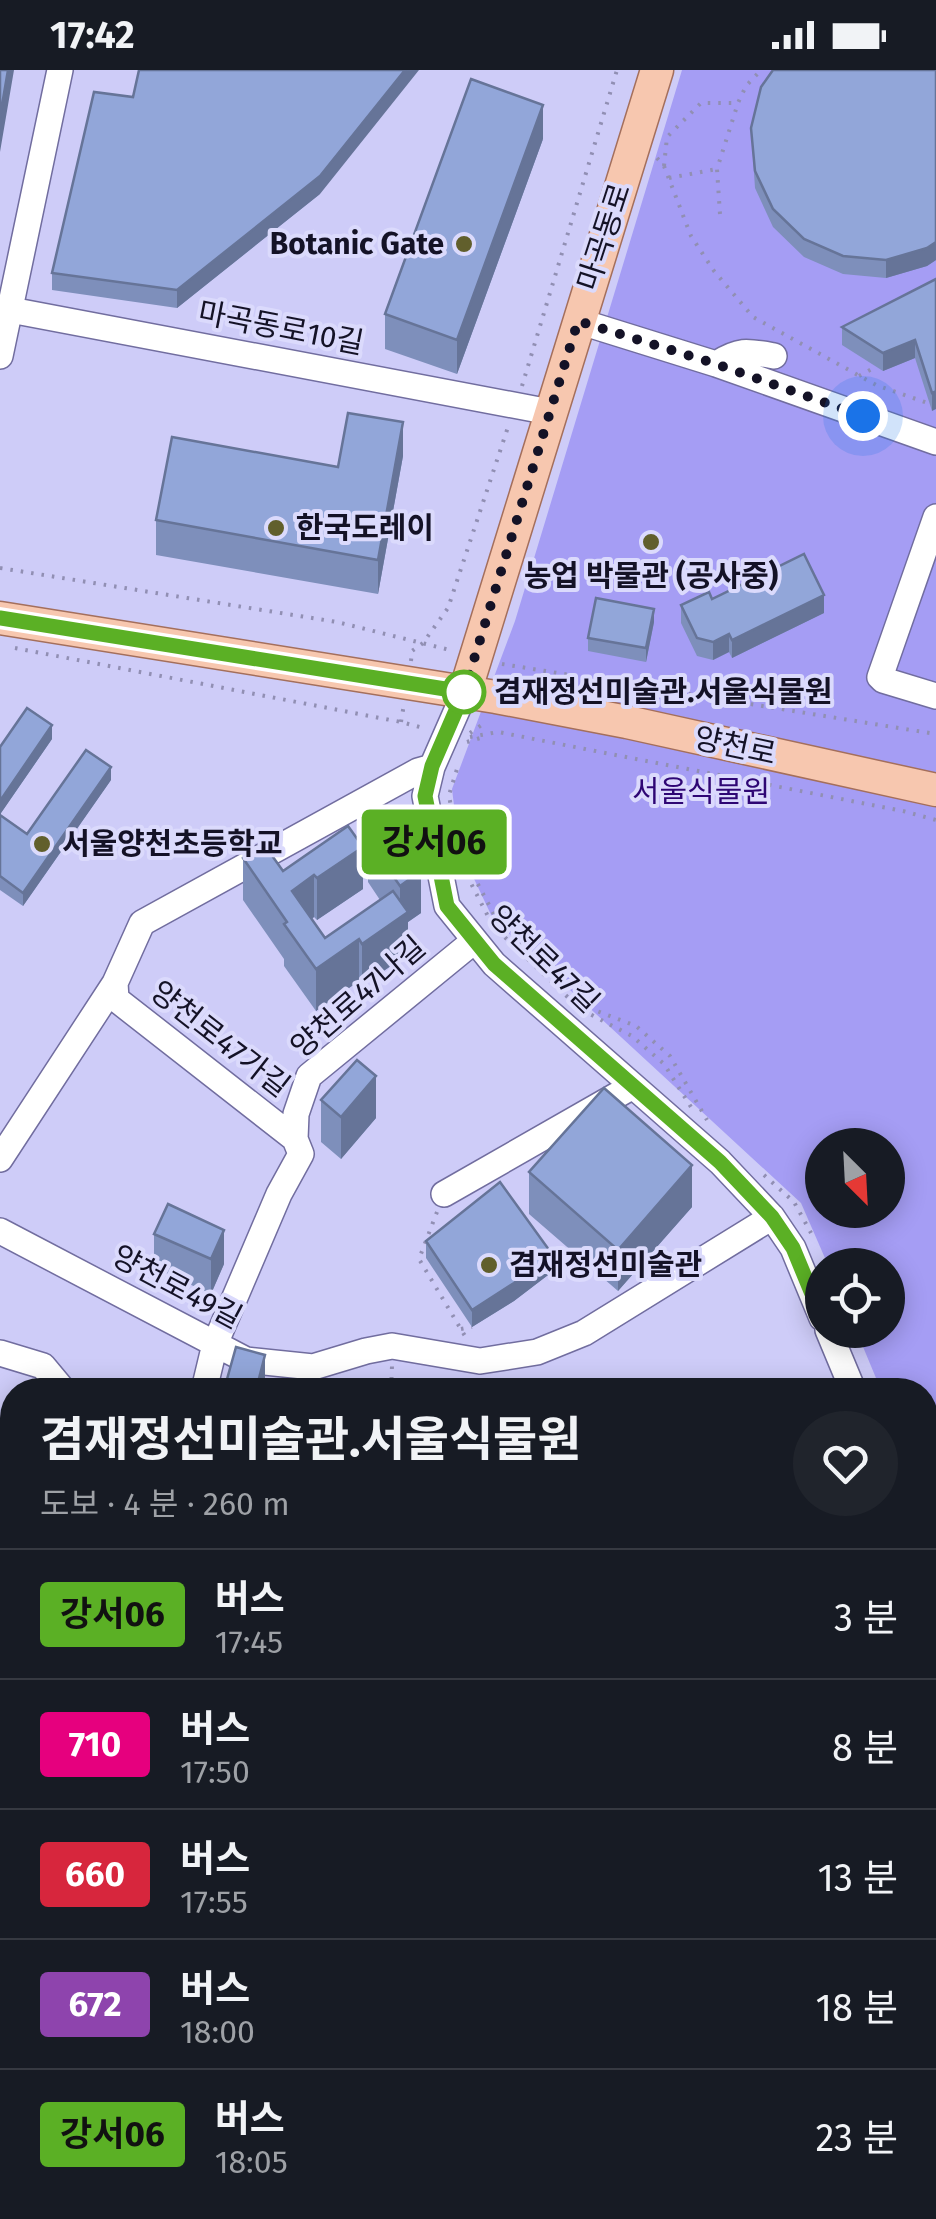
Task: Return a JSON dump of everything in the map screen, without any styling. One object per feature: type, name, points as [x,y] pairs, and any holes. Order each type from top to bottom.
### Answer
[{"type":"main road","name":"마곡동로","points":[[464,692],[656,70]]},
{"type":"main road","name":"양천로","points":[[0,618],[464,692],[627,722],[936,790]]},
{"type":"street","points":[[0,356],[5,309],[60,70]]},
{"type":"street","name":"마곡동로10길","points":[[5,309],[550,412]]},
{"type":"street","points":[[578,321],[716,364],[936,442]]},
{"type":"street","points":[[716,364],[738,352],[774,356]]},
{"type":"street","points":[[935,522],[880,677],[936,696]]},
{"type":"street","name":"양천로47길","points":[[464,692],[448,762],[425,796],[447,906],[494,964],[720,1162],[772,1217],[793,1248],[805,1277]]},
{"type":"street","name":"양천로47가길","points":[[0,1159],[115,983],[142,924],[418,771],[448,762]]},
{"type":"street","name":"양천로47나길","points":[[207,1378],[215,1344],[279,1194],[301,1154],[295,1140],[296,1114],[309,1076],[474,941]]},
{"type":"street","name":"양천로47가길","points":[[115,983],[116,999],[295,1140]]},
{"type":"street","points":[[444,1194],[633,1086]]},
{"type":"street","name":"양천로49길","points":[[0,1232],[246,1360],[313,1367],[392,1346],[480,1361],[537,1352],[584,1333],[772,1217]]},
{"type":"street","points":[[836,1348],[848,1378]]},
{"type":"street","points":[[0,1353],[43,1366],[53,1378]]},
{"type":"path","points":[[720,214],[717,169],[738,102],[761,70]]},
{"type":"path","points":[[664,166],[667,137],[701,103],[738,102]]},
{"type":"path","points":[[637,136],[664,166],[692,236],[714,271],[753,317],[876,385],[936,406]]},
{"type":"path","points":[[669,178],[717,169]]},
{"type":"path","points":[[859,376],[888,360]]},
{"type":"path","points":[[464,744],[498,732]]},
{"type":"path","points":[[448,762],[444,795],[450,814]]},
{"type":"path","points":[[453,832],[497,920],[584,1006],[636,1026],[670,1056],[708,1129],[664,1064],[632,1036],[582,1011],[493,926],[456,852],[453,832]]},
{"type":"path","points":[[752,1164],[794,1202],[811,1234]]},
{"type":"path","points":[[444,1194],[419,1260],[480,1361]]},
{"type":"path","points":[[462,1329],[472,1328]]},
{"type":"green space","name":"서울식물원","points":[[682,70],[936,70],[936,1378],[876,1378],[864,1348],[905,1348],[905,1248],[821,1248],[812,1228],[905,1228],[905,1128],[805,1128],[805,1212],[801,1203],[493,919],[459,847],[452,789],[515,621]]},
{"type":"building","points":[[0,70],[8,70],[0,117]]},
{"type":"building","points":[[139,70],[405,70],[320,176],[177,290],[52,273],[94,92],[133,97]]},
{"type":"building","points":[[773,70],[936,70],[936,242],[886,260],[843,256],[804,239],[773,209],[755,171],[751,128],[761,87]]},
{"type":"building","name":"Botanic Gate","points":[[471,79],[543,105],[457,340],[385,314]]},
{"type":"building","points":[[936,279],[936,391],[932,393],[915,340],[883,353],[842,327]]},
{"type":"building","name":"한국도레이","points":[[348,413],[403,422],[378,560],[156,520],[172,437],[338,467]]},
{"type":"building","points":[[804,554],[824,595],[732,640],[729,634],[713,642],[697,638],[681,605],[709,592],[712,599]]},
{"type":"building","points":[[596,598],[654,609],[646,648],[588,638]]},
{"type":"building","points":[[27,708],[52,725],[0,801],[0,747]]},
{"type":"building","points":[[86,750],[111,767],[23,893],[0,876],[0,815],[27,834]]},
{"type":"building","points":[[348,826],[363,847],[292,891],[325,938],[393,891],[408,912],[316,969],[243,858],[263,843],[283,871]]},
{"type":"building","points":[[389,826],[421,871],[400,886],[368,840]]},
{"type":"building","points":[[357,1060],[376,1076],[341,1117],[321,1100]]},
{"type":"building","points":[[604,1088],[692,1165],[618,1250],[529,1172]]},
{"type":"building","name":"겸재정선미술관","points":[[500,1182],[552,1254],[472,1310],[426,1241]]},
{"type":"building","points":[[168,1204],[224,1230],[211,1259],[154,1234]]},
{"type":"building","points":[[236,1347],[265,1355],[259,1378],[227,1378]]},
{"type":"bus line","name":"강서06","points":[[0,618],[464,692],[432,766],[425,796],[447,906],[494,964],[720,1162],[772,1217],[793,1248],[805,1277]]},
{"type":"place","name":"Botanic Gate","points":[[464,244]]},
{"type":"place","name":"한국도레이","points":[[276,528]]},
{"type":"place","name":"농업 박물관 (공사중)","points":[[651,542]]},
{"type":"place","name":"겸재정선미술관.서울식물원","points":[[464,692]]},
{"type":"place","name":"서울양천초등학교","points":[[42,844]]},
{"type":"place","name":"겸재정선미술관","points":[[489,1265]]},
{"type":"route","points":[[464,692],[578,321],[863,416]]}]
